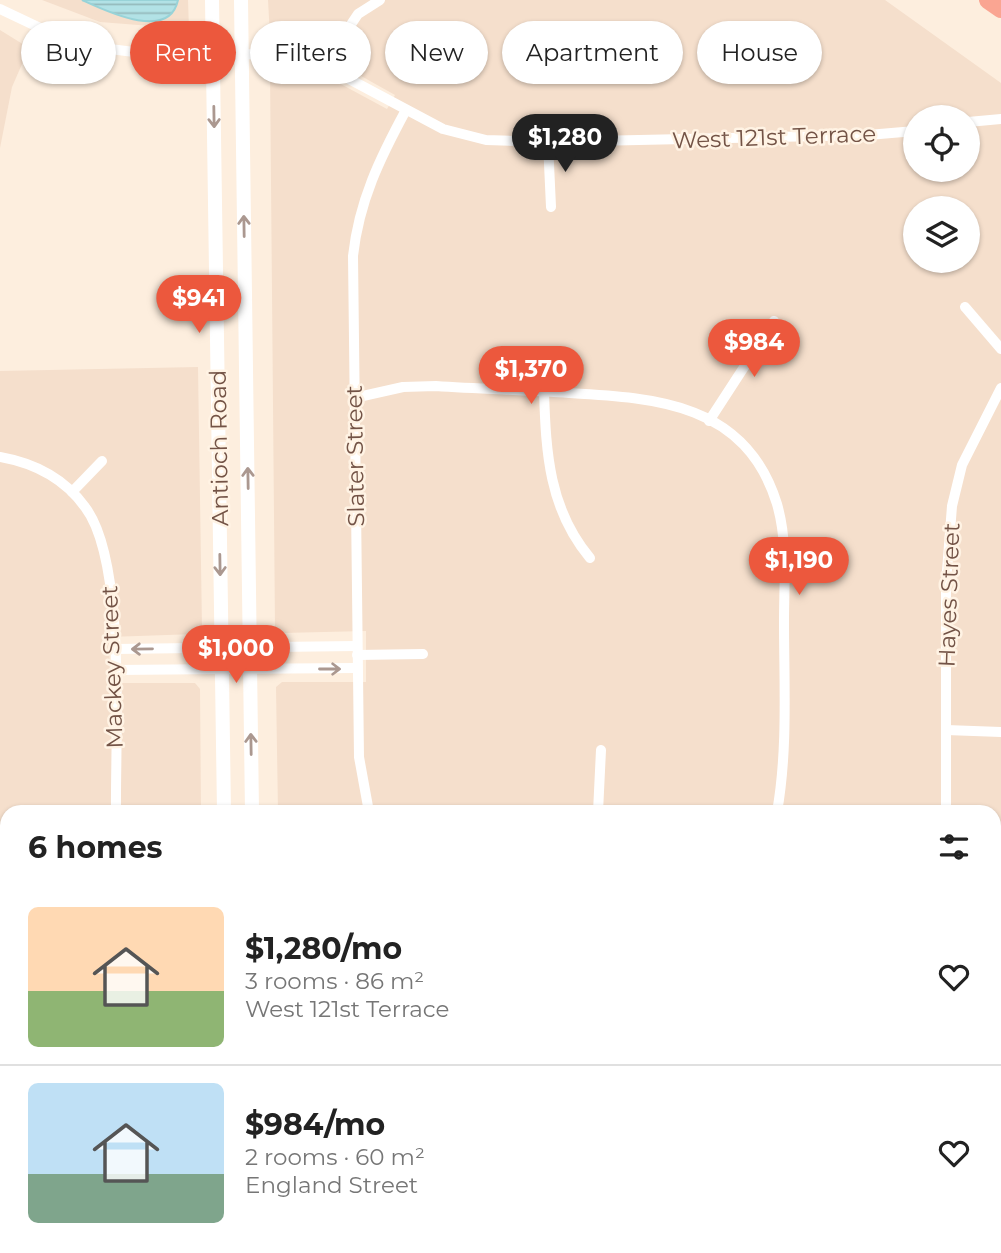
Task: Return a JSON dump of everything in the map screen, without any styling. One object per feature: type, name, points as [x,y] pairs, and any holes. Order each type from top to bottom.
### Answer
[{"type":"highway","points":[[988,0],[1001,9]]},
{"type":"main road","name":"Antioch Road","points":[[212,0],[212,21]]},
{"type":"main road","name":"Antioch Road","points":[[241,0],[252,805]]},
{"type":"main road","name":"Antioch Road","points":[[213,84],[223,805]]},
{"type":"street","points":[[353,21],[358,14],[380,0]]},
{"type":"street","name":"West 121st Terrace","points":[[0,9],[57,36],[94,47],[130,53]]},
{"type":"street","name":"West 121st Terrace","points":[[236,55],[250,55]]},
{"type":"street","name":"West 121st Terrace","points":[[359,84],[443,129],[486,140],[548,142],[903,132]]},
{"type":"street","name":"Slater Street","points":[[368,805],[359,757],[352,267],[356,223],[379,159],[406,110]]},
{"type":"street","points":[[980,121],[1001,119]]},
{"type":"street","points":[[548,142],[551,208]]},
{"type":"street","points":[[965,307],[1001,349]]},
{"type":"street","points":[[709,421],[774,320]]},
{"type":"street","points":[[354,398],[402,387],[642,397],[691,410],[742,446],[759,467],[772,491],[782,528],[783,723],[782,786],[778,805]]},
{"type":"street","name":"Hayes Street","points":[[946,805],[946,584],[952,506],[962,465],[1001,388]]},
{"type":"street","points":[[544,392],[545,435],[554,491],[566,525],[590,558]]},
{"type":"street","name":"Mackey Street","points":[[0,457],[32,465],[53,475],[72,492],[93,519],[107,563],[113,598],[116,805]]},
{"type":"street","points":[[72,492],[102,461]]},
{"type":"street","points":[[114,649],[250,648],[423,654]]},
{"type":"street","points":[[115,670],[357,668]]},
{"type":"street","points":[[946,730],[1001,732]]},
{"type":"street","points":[[598,805],[601,750]]},
{"type":"shaded area","points":[[42,0],[188,0],[189,21],[130,21],[130,24],[97,21]]},
{"type":"shaded area","points":[[268,0],[885,0],[1001,83],[1001,805],[278,805],[276,687],[282,682],[366,682],[366,631],[282,633],[275,627],[270,84],[341,84],[387,109],[395,95],[371,82],[371,21],[269,21]]},
{"type":"shaded area","points":[[0,30],[21,43],[21,66],[12,87],[0,148]]},
{"type":"shaded area","points":[[198,367],[202,629],[196,634],[109,637],[110,683],[195,683],[200,689],[201,805],[0,805],[0,371]]},
{"type":"water","points":[[82,0],[178,0],[172,13],[163,19],[150,21],[136,20]]}]
